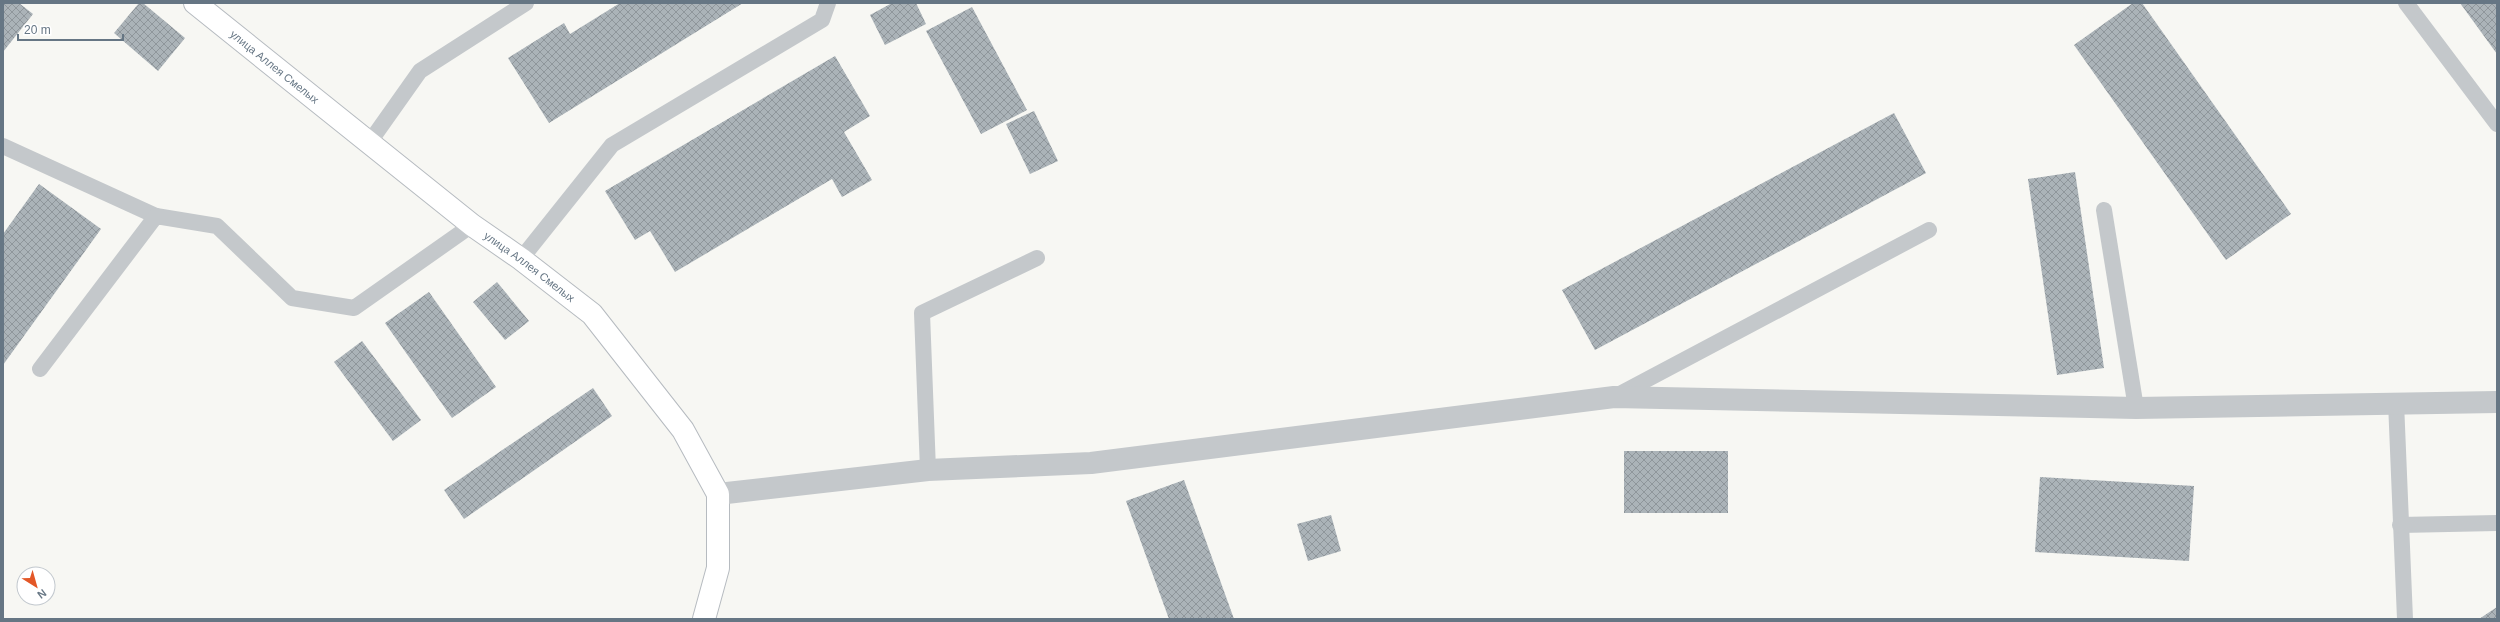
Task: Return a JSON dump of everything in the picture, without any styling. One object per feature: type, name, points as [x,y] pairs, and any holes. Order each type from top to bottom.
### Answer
[{"type":"main road","name":"улица Аллея Смелых","points":[[195,3],[372,143],[472,225],[521,259],[592,314],[683,430],[718,494],[718,568],[704,619]]},
{"type":"street","points":[[718,494],[928,470],[1091,463],[1614,397],[2136,408],[2396,402],[2497,402]]},
{"type":"lane","points":[[372,143],[374,136],[420,71],[526,3]]},
{"type":"lane","points":[[521,259],[612,145],[822,20],[828,3]]},
{"type":"lane","points":[[2406,3],[2497,124]]},
{"type":"lane","points":[[3,146],[156,216],[217,226],[292,298],[354,308],[472,225]]},
{"type":"lane","points":[[2104,210],[2136,408]]},
{"type":"lane","points":[[40,370],[156,216]]},
{"type":"lane","points":[[1614,397],[1929,230]]},
{"type":"lane","points":[[928,470],[922,313],[1037,258]]},
{"type":"lane","points":[[2396,402],[2405,619]]},
{"type":"lane","points":[[2400,525],[2497,523]]},
{"type":"building","points":[[3,3],[19,3],[33,14],[3,52]]},
{"type":"building","points":[[139,3],[143,3],[185,38],[158,71],[114,33]]},
{"type":"building","points":[[620,3],[743,3],[549,123],[508,58],[564,23],[570,34]]},
{"type":"building","points":[[892,3],[916,3],[926,24],[885,45],[870,15]]},
{"type":"building","points":[[2133,3],[2142,3],[2291,214],[2226,260],[2074,45]]},
{"type":"building","points":[[2460,3],[2497,3],[2497,54]]},
{"type":"building","points":[[972,7],[1027,110],[981,134],[926,31]]},
{"type":"building","points":[[835,56],[870,116],[844,132],[872,180],[842,197],[832,179],[675,272],[650,231],[635,240],[605,191]]},
{"type":"building","points":[[1034,111],[1058,161],[1030,174],[1006,124]]},
{"type":"building","points":[[1894,113],[1926,173],[1595,350],[1562,290]]},
{"type":"building","points":[[2075,172],[2104,368],[2057,375],[2028,179]]},
{"type":"building","points":[[39,184],[101,229],[3,365],[3,234]]},
{"type":"building","points":[[497,282],[529,321],[505,340],[473,302]]},
{"type":"building","points":[[429,292],[496,387],[452,418],[385,323]]},
{"type":"building","points":[[362,341],[421,420],[393,441],[334,362]]},
{"type":"building","points":[[593,388],[612,416],[464,519],[444,490]]},
{"type":"building","points":[[1624,451],[1728,451],[1728,513],[1624,513]]},
{"type":"building","points":[[2040,477],[2194,486],[2189,561],[2035,552]]},
{"type":"building","points":[[1184,480],[1234,619],[1169,619],[1126,501]]},
{"type":"building","points":[[1331,515],[1341,551],[1308,561],[1297,524]]},
{"type":"building","points":[[2497,607],[2497,619],[2479,619]]}]
